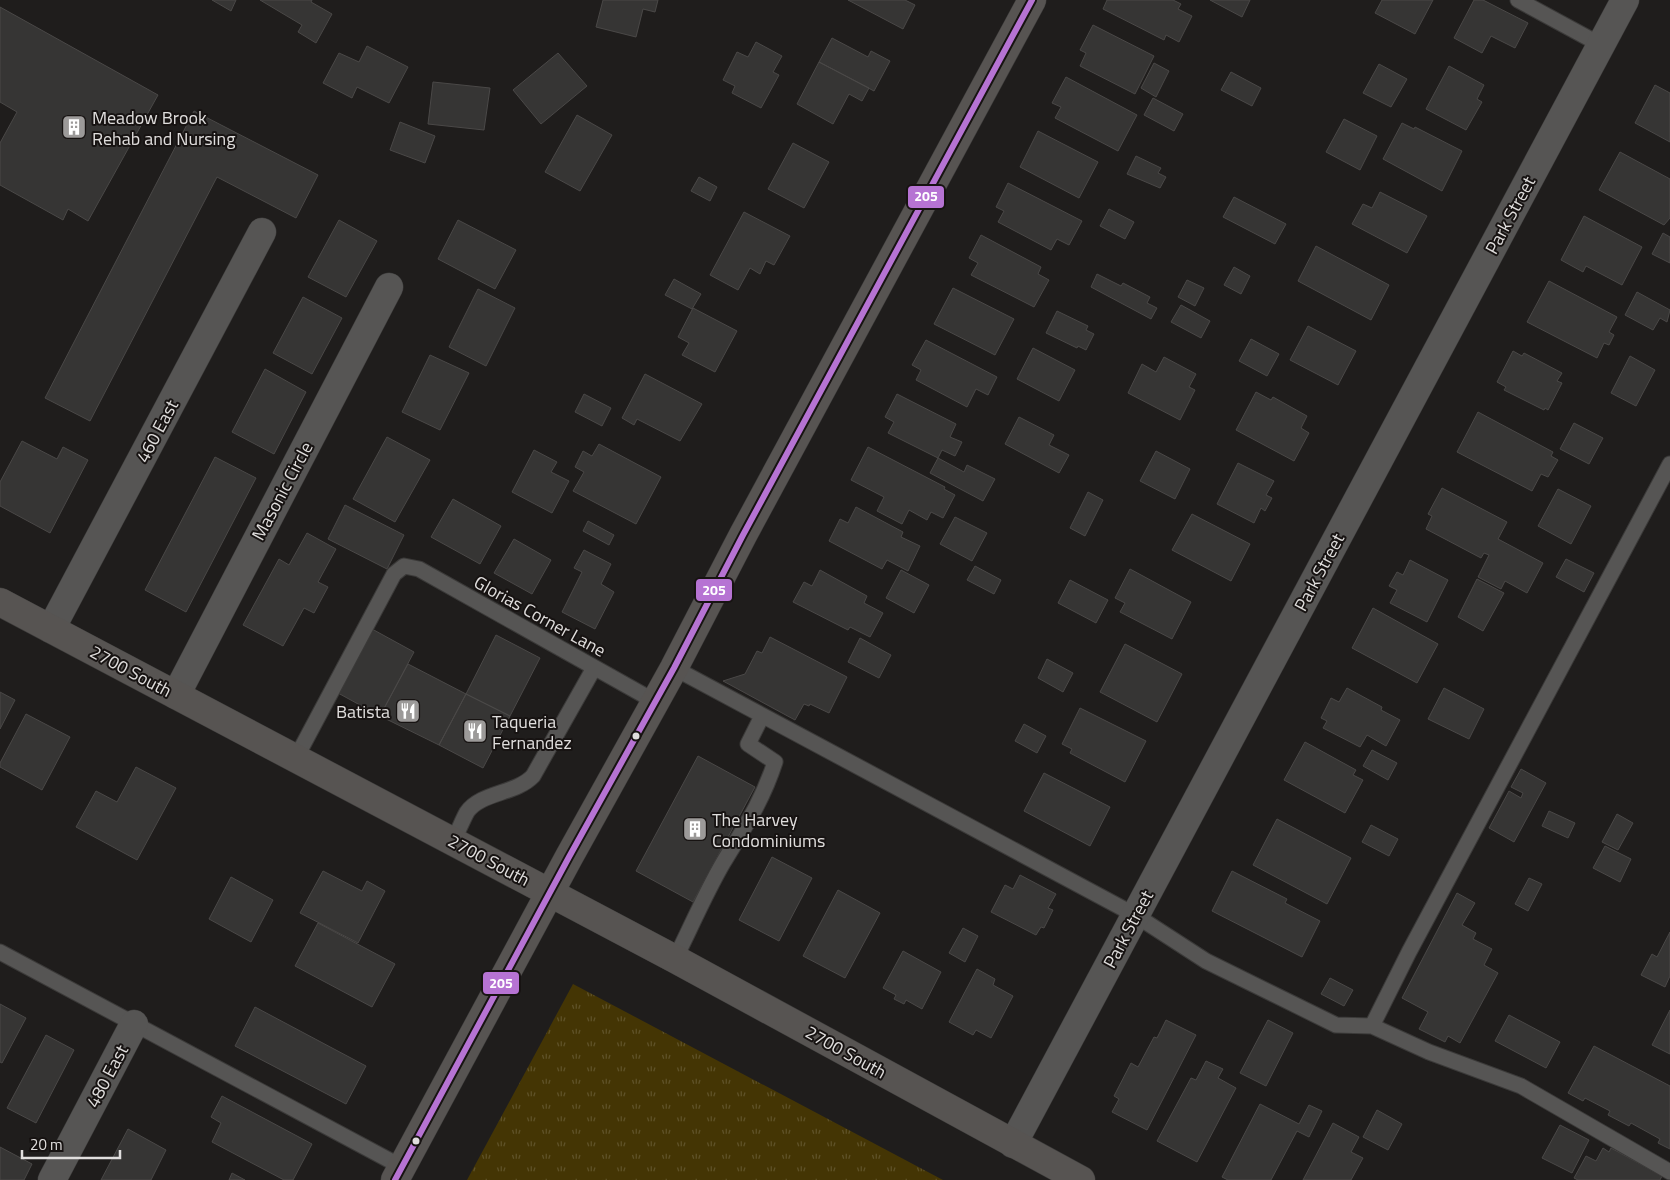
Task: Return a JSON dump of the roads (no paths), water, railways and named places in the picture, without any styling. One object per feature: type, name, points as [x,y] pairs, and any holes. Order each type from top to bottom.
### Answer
[{"type":"street","points":[[398,1174],[656,702],[743,534],[1032,0]]},
{"type":"street","name":"Park Street","points":[[1013,1144],[1625,0]]},
{"type":"street","name":"460 East","points":[[51,629],[262,232]]},
{"type":"street","name":"Masonic Circle","points":[[176,695],[389,287]]},
{"type":"street","name":"2700 South","points":[[0,602],[551,892],[1081,1180]]},
{"type":"street","name":"480 East","points":[[52,1180],[134,1024]]},
{"type":"lane","points":[[1518,0],[1601,45]]},
{"type":"lane","points":[[1372,1026],[1409,952],[1670,464]]},
{"type":"lane","name":"Glorias Corner Lane","points":[[296,758],[394,574],[404,566],[419,569],[656,702]]},
{"type":"lane","points":[[453,841],[468,810],[483,800],[523,786],[533,776],[594,668]]},
{"type":"lane","points":[[674,668],[1135,915],[1206,961],[1336,1025],[1372,1026],[1429,1052],[1521,1086],[1670,1172]]},
{"type":"lane","points":[[675,959],[723,863],[745,831],[766,788],[775,762],[748,744],[762,716]]},
{"type":"lane","points":[[0,952],[134,1024],[398,1174]]},
{"type":"place","name":"Meadow Brook Rehab and Nursing","points":[[74,127]]},
{"type":"place","name":"Batista","points":[[408,711]]},
{"type":"place","name":"Taqueria Fernandez","points":[[475,731]]},
{"type":"place","name":"The Harvey Condominiums","points":[[695,829]]}]
